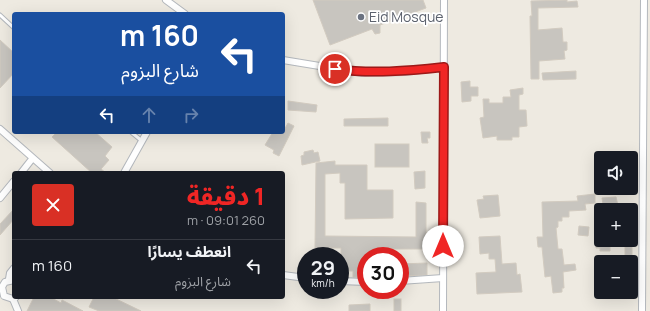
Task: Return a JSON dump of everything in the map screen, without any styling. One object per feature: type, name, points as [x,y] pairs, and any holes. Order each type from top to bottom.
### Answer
[{"type":"street","points":[[166,0],[182,12]]},
{"type":"street","points":[[443,311],[444,0]]},
{"type":"street","points":[[642,311],[644,0]]},
{"type":"street","points":[[285,60],[362,73],[405,72],[444,67]]},
{"type":"street","points":[[0,129],[32,159],[47,171]]},
{"type":"street","points":[[125,171],[146,134]]},
{"type":"street","points":[[23,171],[32,159]]},
{"type":"street","points":[[0,198],[12,183]]},
{"type":"street","points":[[643,189],[650,189]]},
{"type":"street","points":[[12,270],[10,273],[12,280],[2,283],[2,295],[12,298]]},
{"type":"street","points":[[285,275],[297,277]]},
{"type":"street","points":[[409,280],[443,278]]},
{"type":"street","points":[[15,299],[18,311]]},
{"type":"lane","points":[[0,15],[12,26]]},
{"type":"lane","points":[[134,134],[142,141]]},
{"type":"building","name":"Eid Mosque","points":[[313,0],[423,0],[426,8],[380,25],[380,33],[375,34],[372,29],[330,45]]},
{"type":"building","points":[[567,0],[567,2],[577,1],[578,7],[538,8],[538,30],[562,28],[563,42],[567,42],[567,50],[564,51],[565,59],[539,61],[539,79],[531,79],[531,1]]},
{"type":"building","points":[[0,40],[12,51],[12,75],[0,88]]},
{"type":"building","points":[[576,71],[576,79],[543,80],[542,73]]},
{"type":"building","points":[[470,81],[470,87],[478,87],[478,96],[471,96],[471,101],[462,102],[461,82]]},
{"type":"building","points":[[523,88],[523,94],[519,95],[519,110],[526,110],[527,126],[519,127],[519,137],[512,137],[512,140],[497,140],[497,136],[483,138],[480,118],[484,117],[483,99],[489,99],[489,103],[503,103],[503,97],[511,97],[510,90]]},
{"type":"building","points":[[288,101],[317,105],[316,112],[288,110]]},
{"type":"building","points":[[388,118],[388,126],[344,126],[344,119]]},
{"type":"building","points":[[288,123],[294,126],[279,156],[273,153],[274,150],[265,145],[272,134],[285,134],[285,128]]},
{"type":"building","points":[[421,132],[430,132],[430,138],[427,138],[428,143],[422,143]]},
{"type":"building","points":[[55,134],[97,134],[112,147],[105,156],[109,160],[101,169],[104,171],[90,171],[52,137]]},
{"type":"building","points":[[375,144],[409,144],[409,167],[375,167]]},
{"type":"building","points":[[313,150],[314,153],[318,152],[320,161],[302,165],[301,156],[304,155],[304,152]]},
{"type":"building","points":[[335,161],[335,165],[367,165],[367,190],[393,190],[393,218],[345,219],[345,183],[340,183],[340,173],[325,174],[325,236],[416,237],[416,202],[426,203],[426,249],[409,249],[409,247],[357,247],[357,277],[353,277],[353,271],[349,271],[349,247],[315,247],[316,163]]},
{"type":"building","points":[[425,171],[425,188],[415,189],[414,172]]},
{"type":"building","points":[[594,194],[595,203],[585,204],[586,210],[569,211],[569,217],[562,217],[562,221],[558,221],[558,227],[556,228],[558,249],[562,249],[564,265],[575,264],[576,270],[563,272],[564,288],[562,288],[562,292],[553,293],[551,276],[545,277],[542,247],[538,247],[537,237],[543,237],[542,202],[578,201],[577,196]]},
{"type":"building","points":[[498,195],[500,216],[480,218],[477,200],[484,199],[483,196]]},
{"type":"building","points":[[616,197],[617,203],[603,203],[602,198]]},
{"type":"building","points":[[12,211],[12,221],[0,235],[0,224]]},
{"type":"building","points":[[579,226],[589,227],[588,236],[578,235]]},
{"type":"building","points":[[500,236],[502,264],[516,263],[517,275],[520,274],[522,292],[477,294],[476,273],[496,272],[495,259],[489,259],[489,253],[480,254],[479,237]]},
{"type":"building","points":[[610,247],[610,251],[600,251],[600,248],[596,248]]},
{"type":"building","points":[[625,247],[632,247],[632,255],[625,255]]},
{"type":"building","points":[[427,263],[427,275],[409,276],[409,264]]},
{"type":"building","points":[[33,299],[54,299],[61,303],[62,300],[83,311],[27,311]]},
{"type":"building","points":[[93,299],[116,299],[141,311],[99,311],[89,307]]},
{"type":"building","points":[[394,299],[401,299],[401,311],[394,311]]},
{"type":"building","points":[[370,304],[370,311],[349,311],[349,305]]},
{"type":"place","name":"Eid Mosque","points":[[361,17]]},
{"type":"route","points":[[335,69],[362,73],[405,72],[444,67],[443,246]]}]
